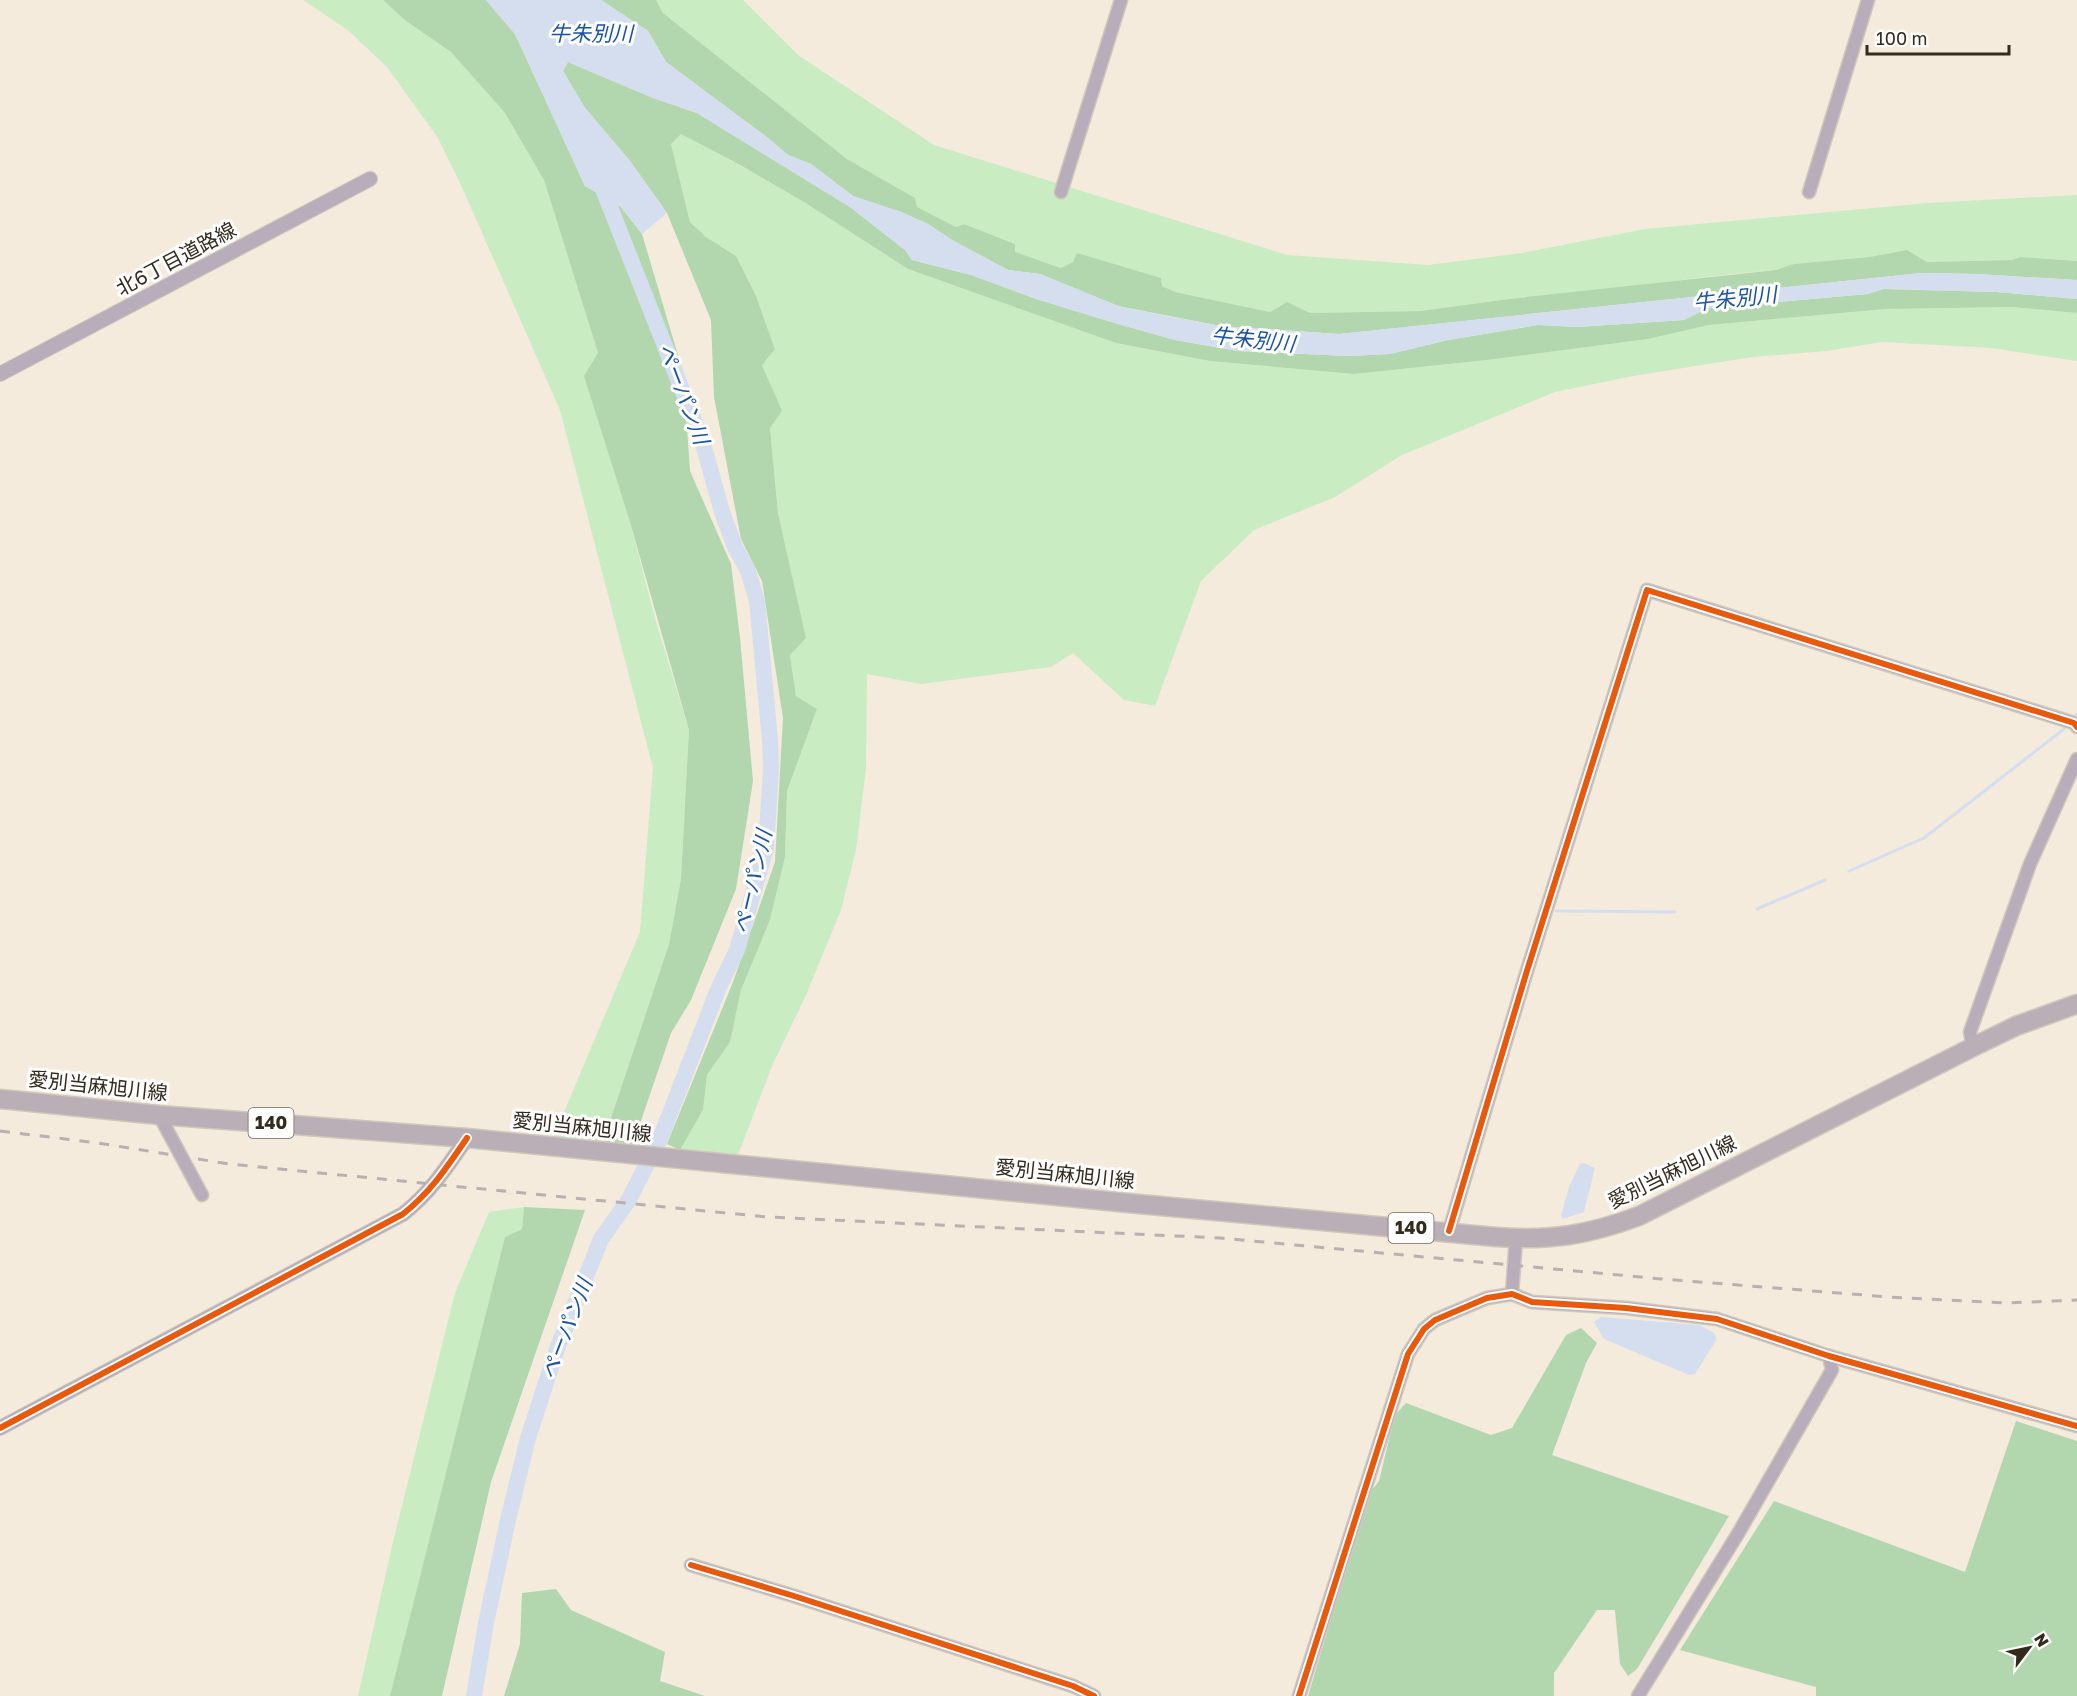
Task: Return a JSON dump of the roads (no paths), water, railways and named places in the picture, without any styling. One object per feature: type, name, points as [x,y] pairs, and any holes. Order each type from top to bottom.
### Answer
[{"type":"main road","name":"愛別当麻旭川線","points":[[0,1098],[159,1114],[543,1145],[1128,1203],[1516,1238],[1574,1236],[1639,1216],[2016,1026],[2077,1004]]},
{"type":"street","points":[[1061,192],[1121,0]]},
{"type":"street","points":[[1809,192],[1868,0]]},
{"type":"street","name":"北6丁目道路線","points":[[0,374],[370,179]]},
{"type":"street","points":[[1449,1232],[1526,974],[1647,590],[2074,723],[2077,726]]},
{"type":"street","points":[[1973,1047],[1970,1032],[2030,864],[2077,759]]},
{"type":"street","points":[[159,1114],[202,1195]]},
{"type":"street","points":[[0,1428],[403,1214],[435,1185],[467,1138]]},
{"type":"street","points":[[1512,1294],[1516,1238]]},
{"type":"street","points":[[1299,1696],[1414,1343],[1424,1329],[1435,1320],[1487,1298],[1512,1294],[1532,1302],[1626,1308],[1717,1319],[1829,1356],[2077,1426]]},
{"type":"street","points":[[1638,1696],[1739,1532],[1832,1370],[1829,1356]]},
{"type":"street","points":[[691,1565],[1073,1686],[1094,1696]]},
{"type":"water","name":"牛朱別川","points":[[486,0],[601,0],[648,31],[666,62],[788,155],[811,164],[853,196],[928,224],[952,240],[1008,270],[1040,274],[1118,306],[1167,316],[1221,326],[1339,334],[1921,273],[2077,280],[2077,299],[1996,292],[1883,289],[1868,294],[1708,308],[1684,320],[1577,327],[1538,325],[1448,340],[1390,354],[1349,356],[1238,351],[1175,340],[1036,299],[971,275],[912,260],[905,250],[850,207],[697,113],[653,98],[568,62],[563,71],[585,108],[630,161],[667,213],[642,234],[620,206],[585,186],[515,34]]},
{"type":"water","points":[[1584,1163],[1595,1168],[1584,1212],[1563,1219],[1561,1216],[1569,1187],[1580,1164]]},
{"type":"water","points":[[1601,1317],[1700,1325],[1714,1333],[1717,1339],[1695,1374],[1689,1375],[1604,1339],[1594,1322]]},
{"type":"waterway","name":"ペーパン川","points":[[474,1696],[486,1623],[508,1520],[528,1438],[557,1349],[601,1239],[628,1201],[660,1139],[719,987],[737,950],[766,848],[771,769],[770,740],[757,601],[748,571],[735,547],[722,512],[702,440],[599,179]]},
{"type":"waterway","points":[[1849,871],[1924,838],[2064,729]]},
{"type":"waterway","points":[[1757,909],[1825,880]]},
{"type":"waterway","points":[[1556,911],[1675,912]]},
{"type":"railway","points":[[0,1131],[98,1143],[229,1164],[767,1217],[1220,1238],[1662,1279],[1889,1297],[2006,1303],[2077,1300]]}]
